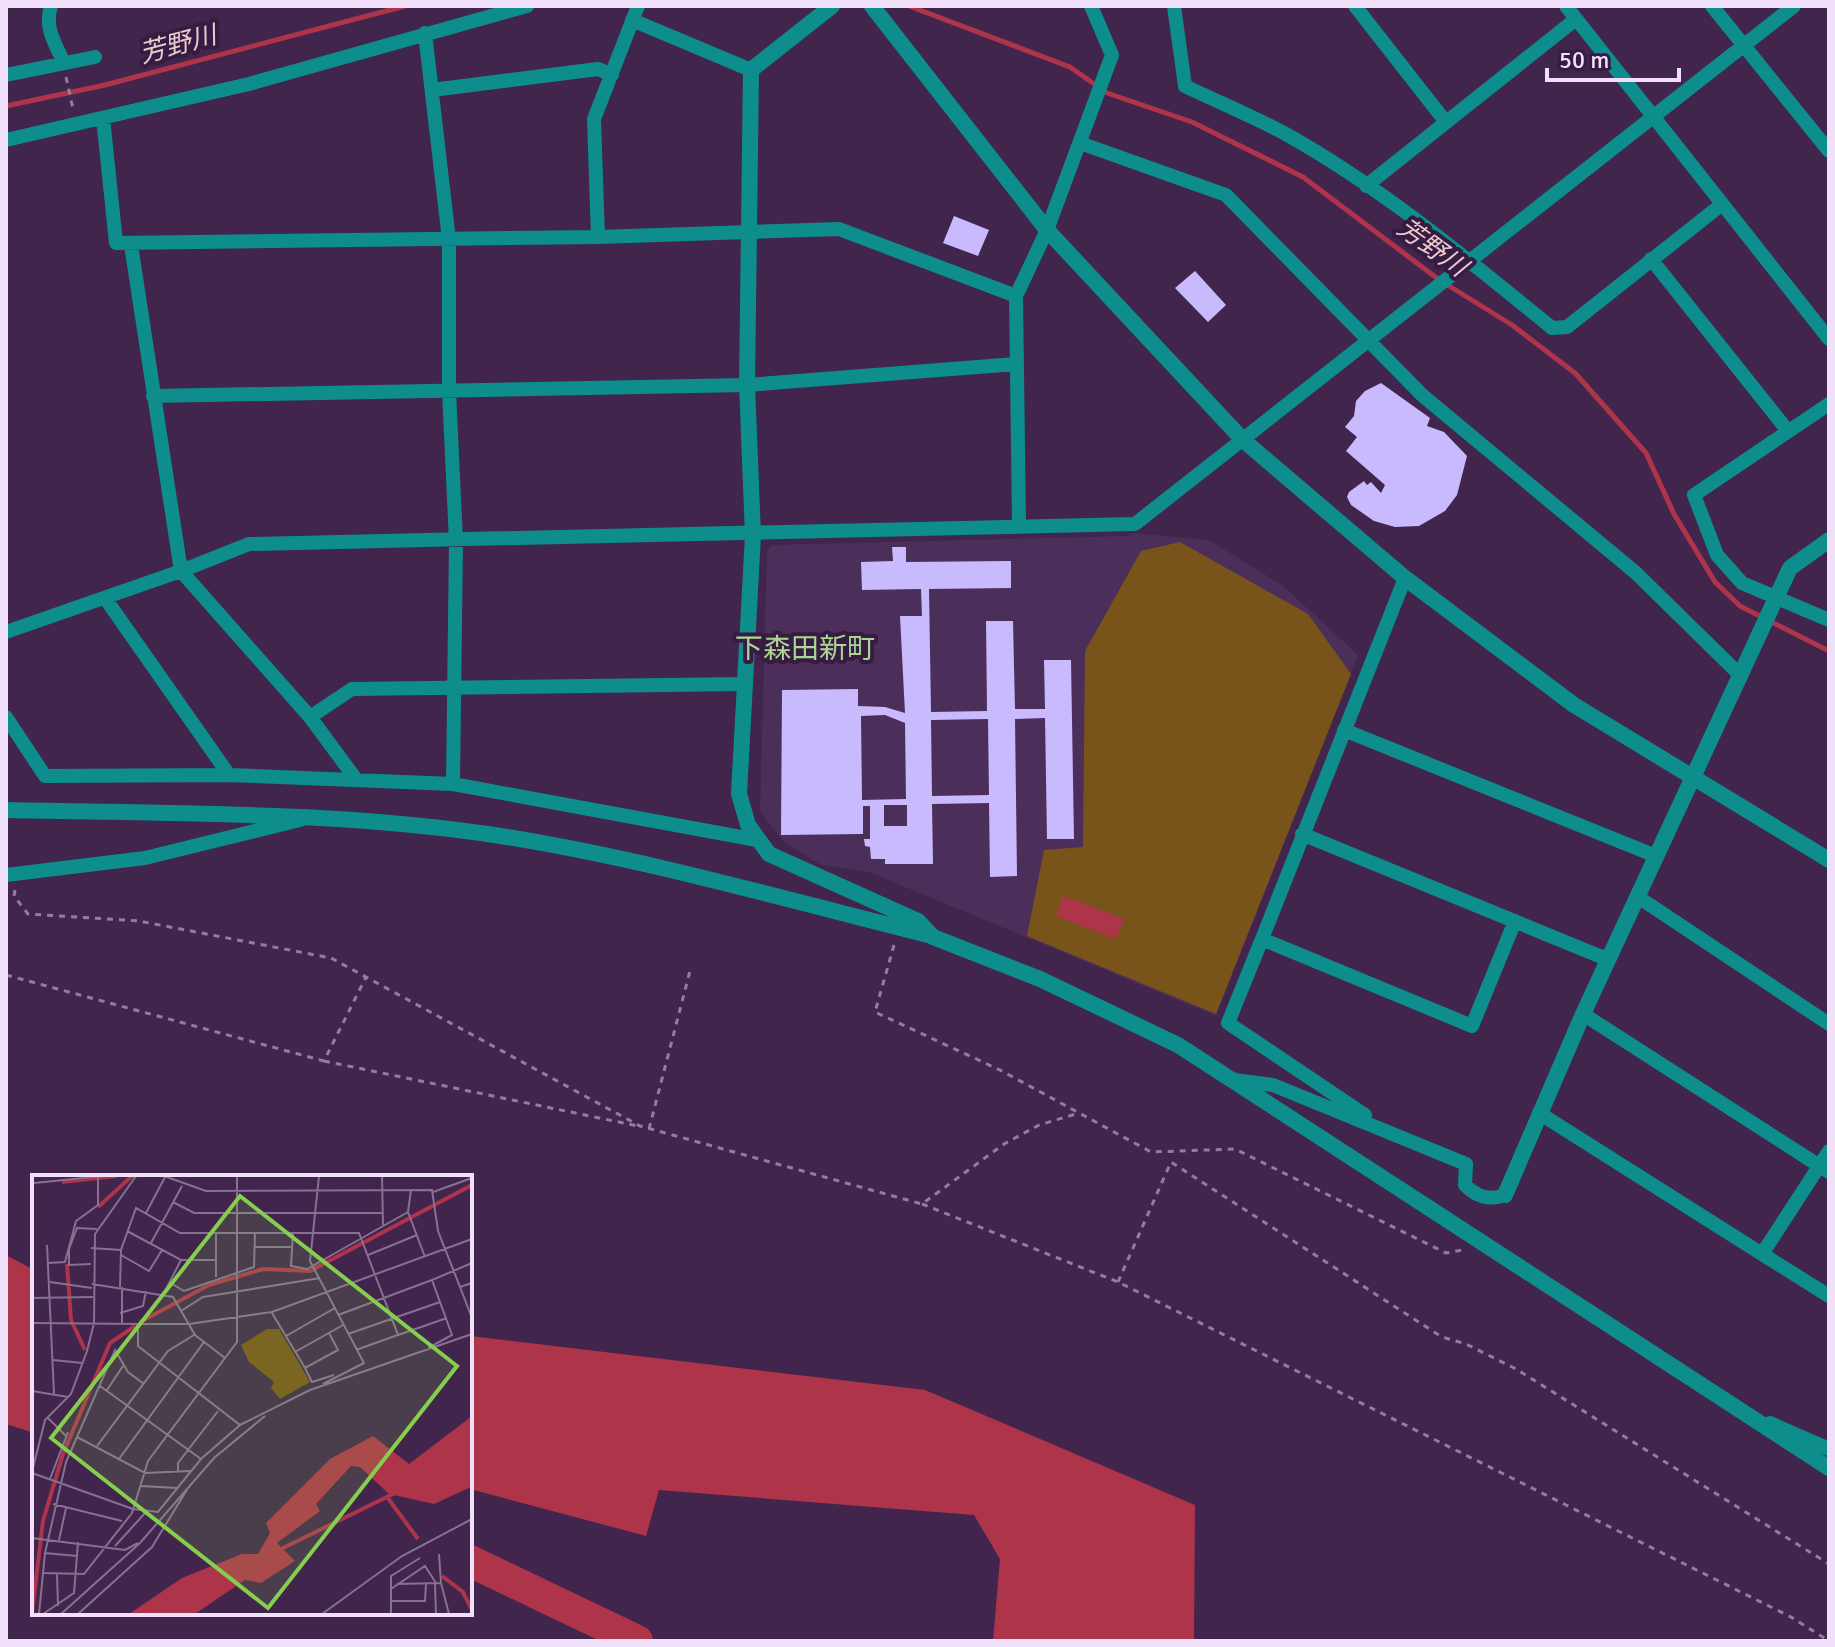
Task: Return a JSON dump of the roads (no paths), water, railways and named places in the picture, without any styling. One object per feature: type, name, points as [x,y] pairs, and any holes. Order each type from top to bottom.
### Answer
[{"type":"street","points":[[51,6],[47,18],[50,32],[65,68]]},
{"type":"street","points":[[6,140],[249,84],[527,6]]},
{"type":"street","points":[[751,70],[832,6]]},
{"type":"street","points":[[872,6],[1047,230],[1243,440],[1405,578],[1574,705],[1829,860]]},
{"type":"street","points":[[1019,524],[1016,296],[1047,230],[1112,55],[1091,6]]},
{"type":"street","points":[[1174,6],[1185,86],[1284,133],[1366,186],[1469,261],[1552,328],[1567,327],[1721,205]]},
{"type":"street","points":[[1355,6],[1445,121]]},
{"type":"street","points":[[1566,6],[1829,339]]},
{"type":"street","points":[[1712,6],[1829,151]]},
{"type":"street","points":[[6,632],[249,544],[753,535],[1019,524],[1135,524],[1794,6]]},
{"type":"street","points":[[598,237],[594,119],[635,13],[751,70]]},
{"type":"street","points":[[1366,186],[1576,19]]},
{"type":"street","points":[[425,33],[449,240],[449,391],[456,541],[453,784]]},
{"type":"street","points":[[6,75],[65,68],[95,57]]},
{"type":"street","points":[[432,90],[598,69],[612,75]]},
{"type":"street","points":[[751,70],[747,385],[753,535],[739,794],[748,825],[769,854],[918,921],[933,937]]},
{"type":"street","points":[[103,118],[116,243],[449,240],[839,229],[1016,296]]},
{"type":"street","points":[[1080,143],[1226,195],[1422,395],[1636,573],[1741,676]]},
{"type":"street","points":[[131,245],[181,571],[310,717],[355,778]]},
{"type":"street","points":[[1651,259],[1788,431]]},
{"type":"street","points":[[153,396],[747,385],[1016,364]]},
{"type":"street","points":[[1829,404],[1694,495],[1717,555],[1742,583],[1774,606],[1829,620]]},
{"type":"street","points":[[1234,1080],[1273,1085],[1391,1132],[1466,1164],[1465,1185],[1476,1196],[1495,1198],[1505,1195],[1583,1014],[1790,568],[1829,540]]},
{"type":"street","points":[[1391,1132],[1228,1023],[1405,578]]},
{"type":"street","points":[[105,598],[229,775]]},
{"type":"street","points":[[310,717],[352,689],[744,684]]},
{"type":"street","points":[[7,721],[45,776],[229,775],[453,784],[757,840]]},
{"type":"street","points":[[1344,730],[1656,856]]},
{"type":"street","points":[[6,810],[319,815],[507,837],[643,865],[933,937],[1114,1013],[1178,1045],[1829,1468]]},
{"type":"street","points":[[11,875],[145,858],[319,815]]},
{"type":"street","points":[[1302,834],[1609,960]]},
{"type":"street","points":[[1638,897],[1829,1024]]},
{"type":"street","points":[[1262,939],[1472,1026],[1515,921]]},
{"type":"street","points":[[1583,1014],[1824,1169]]},
{"type":"street","points":[[1539,1113],[1829,1296]]},
{"type":"street","points":[[1762,1254],[1824,1169],[1829,1151]]},
{"type":"street","points":[[1733,1407],[1829,1449]]},
{"type":"waterway","name":"芳野川","points":[[6,106],[105,85],[405,6]]},
{"type":"waterway","name":"芳野川","points":[[909,6],[1070,67],[1107,93],[1192,122],[1303,177],[1438,279],[1512,325],[1575,373],[1646,453],[1674,514],[1715,582],[1740,606],[1829,651]]},
{"type":"waterway","points":[[472,1562],[637,1641]]},
{"type":"district","name":"下森田新町","points":[[805,649]]}]
